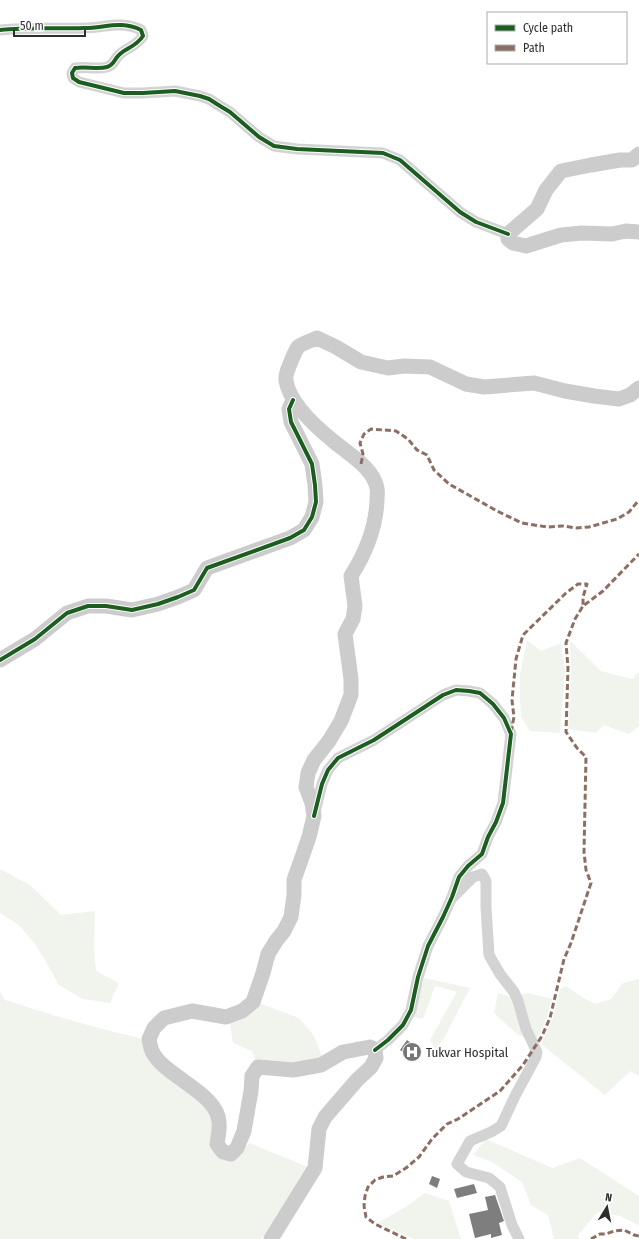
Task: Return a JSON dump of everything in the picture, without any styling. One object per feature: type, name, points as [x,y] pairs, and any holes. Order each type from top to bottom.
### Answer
[{"type":"main road","points":[[639,154],[632,160],[598,164],[561,171],[546,190],[537,209],[508,234],[508,239],[513,243],[526,246],[562,235],[582,233],[612,234],[626,231],[639,232]]},
{"type":"main road","points":[[271,1239],[315,1168],[319,1129],[325,1117],[357,1080],[371,1067],[376,1058],[375,1050],[370,1047],[343,1052],[321,1065],[293,1070],[258,1067],[252,1076],[244,1131],[237,1148],[230,1154],[223,1152],[217,1144],[220,1121],[215,1108],[205,1098],[160,1062],[152,1051],[149,1039],[154,1028],[164,1018],[192,1011],[226,1017],[242,1011],[253,1002],[264,973],[268,954],[284,931],[290,917],[294,895],[294,880],[309,837],[314,816],[312,803],[306,787],[308,773],[314,760],[329,741],[341,721],[351,695],[351,679],[345,634],[353,619],[355,606],[351,576],[360,562],[372,531],[376,512],[377,488],[370,473],[313,422],[293,400],[286,380],[288,369],[298,347],[317,338],[361,362],[388,368],[404,366],[430,367],[466,384],[484,387],[534,383],[565,391],[619,399],[630,395],[639,388]]},
{"type":"main road","points":[[0,660],[35,639],[67,613],[88,606],[106,606],[132,610],[158,604],[178,597],[194,590],[207,568],[290,538],[304,530],[312,517],[316,502],[315,485],[312,464],[291,422],[288,409],[293,400]]},
{"type":"street","points":[[0,30],[84,28],[115,25],[133,26],[142,30],[143,36],[139,43],[124,50],[118,55],[114,63],[109,66],[102,68],[75,68],[72,73],[74,78],[79,82],[124,93],[143,94],[175,91],[209,99],[230,112],[259,137],[274,146],[297,149],[383,153],[400,160],[460,212],[476,222],[508,234]]},
{"type":"street","points":[[314,816],[322,784],[328,770],[338,758],[374,740],[443,695],[456,690],[480,693],[493,704],[504,718],[511,734],[503,803],[496,822],[488,837],[482,854],[468,866],[459,877],[452,897],[428,946],[418,977],[411,1010],[402,1025],[388,1040],[375,1050]]},
{"type":"street","points":[[452,897],[473,877],[482,874],[486,881],[489,955],[500,974],[514,992],[526,1028],[537,1052],[536,1058],[515,1096],[501,1126],[492,1132],[470,1141],[457,1164],[466,1172],[489,1178],[500,1187],[512,1225],[519,1239]]},
{"type":"shaded area","points":[[527,640],[541,651],[561,643],[565,669],[560,733],[530,731],[521,717],[520,674]]},
{"type":"shaded area","points":[[570,641],[601,671],[632,679],[639,672],[639,726],[629,734],[604,725],[596,733],[568,729],[571,668]]},
{"type":"shaded area","points":[[0,869],[30,885],[61,915],[95,911],[94,948],[96,971],[119,983],[110,1003],[83,999],[59,985],[36,945],[19,925],[0,913]]},
{"type":"shaded area","points":[[424,978],[470,988],[443,1040],[435,1049],[430,1040],[457,992],[435,986],[423,1019],[414,1017]]},
{"type":"shaded area","points":[[639,979],[639,1076],[630,1071],[605,1095],[541,1044],[553,1018],[560,989],[566,986],[595,1004],[611,999],[623,983]]},
{"type":"shaded area","points":[[0,992],[5,1000],[55,1016],[140,1038],[148,1052],[213,1114],[216,1144],[240,1154],[249,1143],[308,1167],[276,1223],[261,1239],[0,1239]]},
{"type":"shaded area","points":[[498,993],[513,998],[526,1037],[518,1035],[494,1013]]},
{"type":"shaded area","points":[[529,993],[552,999],[544,1027],[535,1042],[520,995]]},
{"type":"shaded area","points":[[259,1003],[299,1018],[314,1036],[323,1059],[296,1066],[257,1065],[252,1051],[233,1043],[230,1022],[247,1016]]},
{"type":"shaded area","points":[[486,1139],[552,1168],[580,1158],[639,1196],[639,1225],[620,1216],[598,1212],[578,1235],[579,1239],[554,1239],[548,1215],[531,1205],[522,1182],[492,1162],[473,1155]]},
{"type":"shaded area","points":[[425,1193],[449,1201],[461,1239],[414,1239],[378,1223],[407,1206]]},
{"type":"building","points":[[407,1040],[422,1051],[415,1061],[400,1050]]},
{"type":"building","points":[[432,1176],[440,1179],[437,1188],[429,1184]]},
{"type":"building","points":[[474,1184],[477,1193],[457,1198],[454,1189]]},
{"type":"building","points":[[495,1195],[504,1221],[499,1223],[502,1235],[491,1238],[491,1234],[475,1238],[469,1214],[488,1210],[485,1197]]},
{"type":"marked path","points":[[361,464],[363,454],[360,443],[364,434],[371,429],[396,431],[408,439],[417,450],[427,455],[434,470],[449,484],[522,523],[547,527],[589,527],[617,519],[629,512],[639,500]]},
{"type":"marked path","points":[[511,732],[514,717],[512,700],[516,659],[523,635],[566,593],[578,584],[587,584],[583,597],[583,606],[603,591],[639,554]]},
{"type":"marked path","points":[[406,1239],[375,1224],[366,1217],[364,1206],[368,1187],[375,1180],[393,1176],[406,1168],[419,1157],[432,1139],[447,1124],[458,1119],[500,1091],[523,1065],[542,1036],[550,1018],[564,959],[571,943],[591,883],[586,870],[584,852],[586,757],[577,748],[566,732],[568,668],[566,643],[575,619],[583,606]]},
{"type":"marked path","points":[[591,1239],[600,1234],[624,1230],[639,1236]]},
{"type":"cycle path","points":[[0,30],[92,28],[113,25],[127,25],[134,27],[141,30],[143,36],[137,43],[121,53],[111,65],[103,68],[75,68],[72,73],[73,78],[79,82],[124,93],[175,91],[209,99],[230,112],[259,137],[274,146],[297,149],[383,153],[400,160],[460,212],[476,222],[508,234]]},
{"type":"cycle path","points":[[0,660],[35,639],[67,613],[88,606],[106,606],[132,610],[158,604],[178,597],[194,590],[207,568],[290,538],[304,530],[312,517],[316,502],[315,485],[312,464],[291,422],[289,409],[293,400]]},
{"type":"cycle path","points":[[314,816],[322,784],[328,770],[338,758],[374,740],[443,695],[456,690],[480,693],[493,704],[504,718],[511,734],[503,803],[496,822],[488,837],[482,854],[468,866],[459,877],[452,897],[428,946],[418,977],[411,1010],[403,1025],[375,1050]]},
{"type":"place","name":"Tukvar Hospital","points":[[412,1052]]}]
